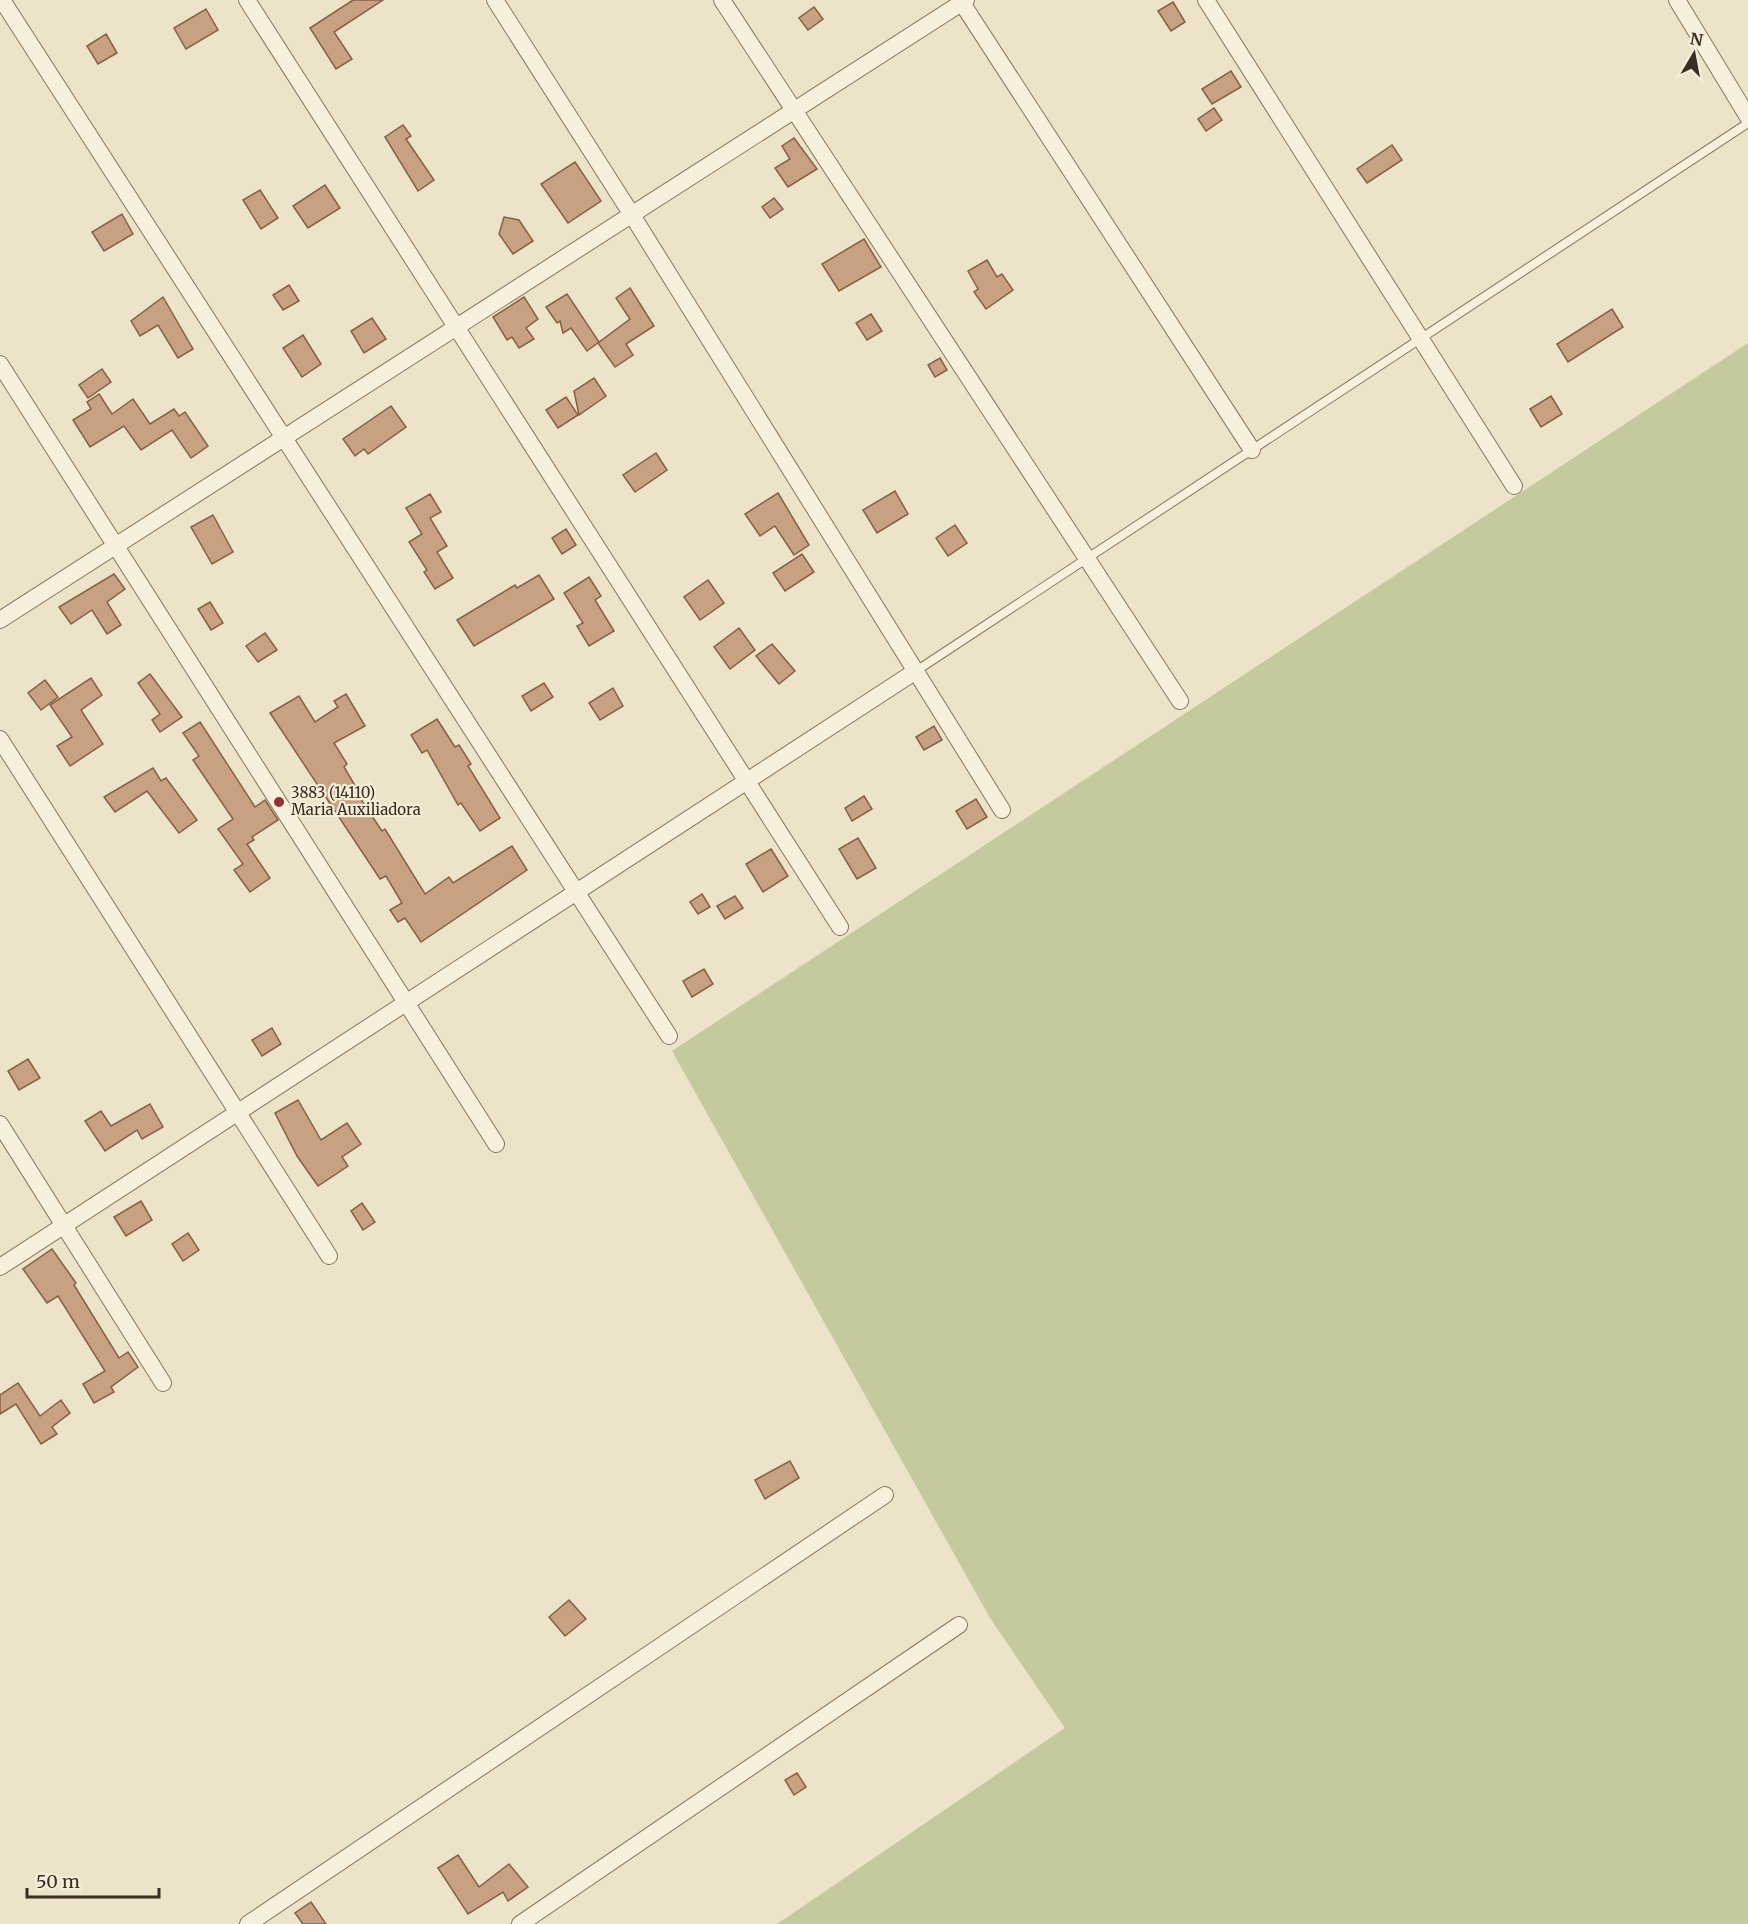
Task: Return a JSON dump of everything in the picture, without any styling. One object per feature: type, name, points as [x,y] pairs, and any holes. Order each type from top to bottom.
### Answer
[{"type":"street","points":[[2,0],[669,1036]]},
{"type":"street","points":[[248,0],[840,927]]},
{"type":"street","points":[[495,0],[632,215],[1002,810]]},
{"type":"street","points":[[722,0],[1180,701]]},
{"type":"street","points":[[1206,0],[1514,486]]},
{"type":"street","points":[[1677,0],[1748,117]]},
{"type":"street","points":[[0,620],[962,1],[1252,450]]},
{"type":"street","points":[[0,364],[496,1144]]},
{"type":"street","points":[[0,1267],[916,671]]},
{"type":"street","points":[[0,739],[329,1256]]},
{"type":"street","points":[[0,1124],[163,1383]]},
{"type":"street","points":[[248,1924],[885,1495]]},
{"type":"street","points":[[520,1924],[958,1625]]},
{"type":"lane","points":[[916,671],[1748,123]]},
{"type":"green space","points":[[1748,343],[1748,1924],[777,1924],[1065,1728],[990,1618],[672,1051]]},
{"type":"building","points":[[353,0],[383,0],[334,32],[352,59],[336,69],[310,28]]},
{"type":"building","points":[[1173,2],[1185,22],[1171,31],[1158,11]]},
{"type":"building","points":[[814,7],[823,19],[808,30],[799,18]]},
{"type":"building","points":[[206,9],[218,30],[186,49],[174,28]]},
{"type":"building","points":[[106,34],[117,53],[98,64],[87,46]]},
{"type":"building","points":[[1231,71],[1241,87],[1212,104],[1202,89]]},
{"type":"building","points":[[1214,108],[1222,120],[1206,131],[1198,119]]},
{"type":"building","points":[[403,125],[411,136],[406,139],[434,180],[418,191],[385,137]]},
{"type":"building","points":[[794,138],[817,169],[788,187],[775,168],[790,159],[782,146]]},
{"type":"building","points":[[1392,145],[1402,160],[1367,183],[1357,169]]},
{"type":"building","points":[[575,162],[601,201],[568,223],[541,184]]},
{"type":"building","points":[[325,185],[340,208],[308,228],[293,206]]},
{"type":"building","points":[[260,190],[278,218],[261,229],[243,200]]},
{"type":"building","points":[[774,198],[783,209],[770,218],[762,207]]},
{"type":"building","points":[[122,214],[133,234],[104,251],[92,232]]},
{"type":"building","points":[[504,217],[519,220],[533,241],[513,254],[499,234]]},
{"type":"building","points":[[864,239],[881,267],[839,291],[822,264]]},
{"type":"building","points":[[987,260],[997,277],[1002,274],[1013,290],[986,309],[974,292],[978,289],[968,271]]},
{"type":"building","points":[[289,285],[299,301],[283,310],[273,295]]},
{"type":"building","points":[[630,288],[654,326],[626,344],[633,355],[615,367],[598,343],[630,319],[616,298]]},
{"type":"building","points":[[567,294],[599,342],[587,351],[571,328],[563,333],[560,321],[557,323],[546,307]]},
{"type":"building","points":[[163,297],[193,349],[178,358],[158,325],[140,336],[131,321]]},
{"type":"building","points":[[524,297],[538,319],[526,328],[534,339],[519,348],[512,337],[507,340],[493,317]]},
{"type":"building","points":[[1612,309],[1623,327],[1568,362],[1557,344]]},
{"type":"building","points":[[871,314],[882,331],[867,340],[856,323]]},
{"type":"building","points":[[372,318],[386,339],[364,353],[351,331]]},
{"type":"building","points":[[303,335],[321,364],[302,377],[283,348]]},
{"type":"building","points":[[940,358],[947,370],[935,377],[928,365]]},
{"type":"building","points":[[102,369],[111,382],[88,398],[79,385]]},
{"type":"building","points":[[594,378],[606,396],[579,415],[574,391]]},
{"type":"building","points":[[99,394],[112,414],[133,399],[150,424],[174,409],[179,416],[185,412],[208,446],[191,458],[172,430],[141,450],[124,426],[90,447],[73,420],[91,409],[87,402]]},
{"type":"building","points":[[1551,396],[1562,414],[1541,427],[1530,409]]},
{"type":"building","points":[[566,397],[578,415],[558,428],[546,410]]},
{"type":"building","points":[[391,406],[406,427],[368,454],[364,449],[355,456],[343,439]]},
{"type":"building","points":[[656,453],[667,470],[635,492],[623,475]]},
{"type":"building","points":[[895,491],[908,514],[877,533],[863,510]]},
{"type":"building","points":[[778,493],[809,545],[794,555],[775,526],[760,536],[745,514]]},
{"type":"building","points":[[430,494],[441,512],[430,518],[447,546],[437,552],[453,578],[435,589],[424,572],[427,570],[409,542],[422,534],[406,508]]},
{"type":"building","points":[[213,515],[233,552],[212,564],[191,527]]},
{"type":"building","points":[[955,525],[967,543],[948,556],[936,538]]},
{"type":"building","points":[[566,529],[576,545],[562,554],[552,538]]},
{"type":"building","points":[[802,554],[814,572],[785,591],[773,573]]},
{"type":"building","points":[[114,574],[125,589],[107,602],[121,625],[107,634],[92,610],[71,624],[59,607]]},
{"type":"building","points":[[539,575],[554,599],[474,646],[457,620],[515,585],[517,588]]},
{"type":"building","points":[[589,577],[601,596],[595,600],[614,631],[589,646],[577,626],[583,623],[564,593]]},
{"type":"building","points":[[708,580],[724,603],[700,620],[684,597]]},
{"type":"building","points":[[210,602],[223,623],[211,630],[198,609]]},
{"type":"building","points":[[739,628],[755,650],[730,669],[714,647]]},
{"type":"building","points":[[265,633],[277,650],[258,662],[246,646]]},
{"type":"building","points":[[772,644],[795,671],[779,684],[756,656]]},
{"type":"building","points":[[150,674],[182,717],[160,732],[152,720],[160,714],[138,683]]},
{"type":"building","points":[[91,678],[102,695],[81,710],[103,744],[70,766],[57,746],[72,737],[50,705]]},
{"type":"building","points":[[45,680],[58,697],[41,710],[28,693]]},
{"type":"building","points":[[544,683],[553,697],[531,711],[522,696]]},
{"type":"building","points":[[613,688],[623,706],[600,720],[589,703]]},
{"type":"building","points":[[346,694],[365,726],[334,743],[347,764],[344,767],[360,794],[358,795],[382,831],[385,829],[425,894],[449,877],[453,883],[512,846],[527,870],[421,942],[405,918],[398,922],[390,910],[402,903],[386,876],[380,879],[270,713],[299,696],[315,722],[338,707],[334,701]]},
{"type":"building","points":[[437,719],[455,747],[459,745],[471,764],[468,766],[500,818],[480,831],[461,803],[458,805],[427,750],[422,753],[411,735]]},
{"type":"building","points":[[200,722],[255,807],[265,800],[278,820],[252,837],[254,840],[247,844],[270,878],[250,892],[234,870],[243,864],[218,829],[233,819],[193,760],[199,756],[183,733]]},
{"type":"building","points":[[934,726],[942,740],[924,750],[916,737]]},
{"type":"building","points":[[153,768],[161,781],[166,778],[197,820],[179,833],[147,791],[115,812],[104,797]]},
{"type":"building","points":[[864,796],[872,809],[852,821],[845,808]]},
{"type":"building","points":[[976,799],[987,817],[967,829],[956,811]]},
{"type":"building","points":[[858,838],[876,868],[857,879],[839,849]]},
{"type":"building","points":[[771,849],[788,876],[763,892],[746,864]]},
{"type":"building","points":[[702,894],[710,907],[698,914],[690,902]]},
{"type":"building","points":[[735,896],[743,908],[725,919],[717,906]]},
{"type":"building","points":[[704,969],[713,984],[692,997],[683,981]]},
{"type":"building","points":[[272,1028],[281,1044],[262,1056],[252,1040]]},
{"type":"building","points":[[28,1059],[40,1078],[19,1090],[8,1071]]},
{"type":"building","points":[[298,1100],[321,1140],[347,1123],[361,1144],[342,1157],[348,1166],[318,1186],[297,1156],[275,1113]]},
{"type":"building","points":[[150,1104],[163,1127],[142,1139],[137,1130],[105,1151],[85,1121],[101,1111],[111,1126]]},
{"type":"building","points":[[141,1201],[152,1220],[126,1236],[114,1217]]},
{"type":"building","points":[[362,1203],[375,1222],[363,1230],[351,1211]]},
{"type":"building","points":[[188,1233],[199,1250],[183,1261],[172,1244]]},
{"type":"building","points":[[52,1249],[76,1283],[74,1285],[119,1358],[128,1352],[138,1367],[111,1387],[114,1392],[94,1403],[83,1384],[105,1371],[58,1296],[47,1303],[23,1269]]},
{"type":"building","points":[[18,1383],[40,1416],[61,1400],[70,1413],[52,1427],[57,1434],[41,1444],[16,1404],[0,1414],[0,1395]]},
{"type":"building","points":[[790,1461],[799,1478],[765,1499],[755,1480]]},
{"type":"building","points":[[569,1600],[586,1619],[565,1636],[549,1617]]},
{"type":"building","points":[[797,1773],[806,1787],[794,1795],[785,1780]]},
{"type":"building","points":[[458,1855],[479,1887],[509,1864],[528,1887],[508,1901],[503,1892],[468,1914],[438,1868]]},
{"type":"building","points":[[311,1902],[326,1924],[303,1924],[295,1913]]},
{"type":"place","name":"3883 (14110) Maria Auxiliadora","points":[[279,802]]}]
